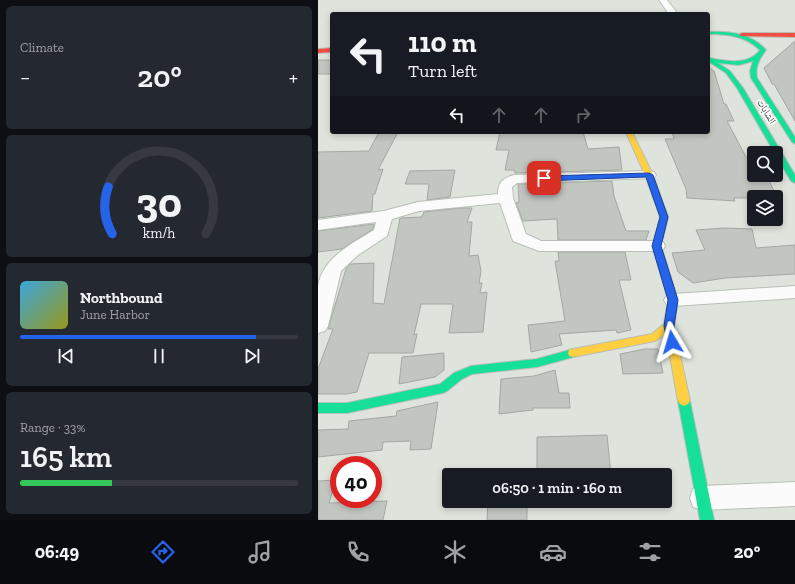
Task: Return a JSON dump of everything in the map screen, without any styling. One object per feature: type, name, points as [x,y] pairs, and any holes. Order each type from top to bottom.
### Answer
[{"type":"main road","points":[[710,33],[795,35]]},
{"type":"main road","points":[[734,34],[754,41],[760,45],[763,50],[759,56]]},
{"type":"main road","points":[[782,44],[795,41]]},
{"type":"main road","points":[[710,61],[737,63],[759,56],[772,48]]},
{"type":"main road","points":[[318,51],[330,50]]},
{"type":"main road","name":"الشابات","points":[[759,56],[753,71],[754,78],[795,142]]},
{"type":"main road","name":"الشابات","points":[[710,61],[728,72],[740,88],[795,181]]},
{"type":"main road","points":[[630,134],[649,175],[664,217],[657,246],[673,300],[669,326],[705,509]]},
{"type":"main road","points":[[318,408],[347,408],[443,388],[458,376],[471,370],[537,363],[587,349],[656,338],[669,326]]},
{"type":"street","points":[[664,0],[673,12]]},
{"type":"street","points":[[649,175],[514,179],[505,185],[506,198],[519,237],[539,246],[657,246]]},
{"type":"street","points":[[318,225],[385,216],[418,207],[506,198]]},
{"type":"street","points":[[318,326],[324,308],[330,274],[340,261],[382,232],[385,216]]},
{"type":"street","points":[[673,300],[795,292]]},
{"type":"street","points":[[705,509],[795,494]]},
{"type":"building","points":[[795,41],[795,121],[764,68]]},
{"type":"building","points":[[318,60],[330,60],[330,74],[318,74]]},
{"type":"building","points":[[710,68],[714,71],[724,104],[726,104],[734,121],[727,121],[747,157],[747,182],[770,182],[774,190],[747,190],[747,198],[734,198],[735,201],[687,198],[686,189],[665,139],[674,139],[673,134],[710,134]]},
{"type":"building","points":[[378,134],[397,134],[378,170],[383,169],[375,194],[373,194],[372,211],[318,218],[318,152],[369,151]]},
{"type":"building","points":[[500,134],[584,134],[588,149],[619,147],[622,170],[515,173],[514,170],[505,170],[509,150],[496,150]]},
{"type":"building","points":[[455,170],[450,197],[427,200],[429,184],[405,184],[410,171]]},
{"type":"building","points":[[612,181],[614,196],[626,231],[649,231],[646,240],[558,240],[557,219],[523,221],[516,203],[519,202],[518,184]]},
{"type":"building","points":[[472,208],[467,222],[472,222],[469,256],[478,255],[481,271],[479,283],[482,283],[480,293],[487,292],[483,332],[449,333],[453,304],[421,304],[414,335],[417,334],[413,353],[369,353],[357,392],[347,394],[318,394],[318,369],[333,329],[328,329],[346,269],[350,264],[374,263],[373,303],[384,304],[400,218],[422,217],[424,212]]},
{"type":"building","points":[[374,224],[373,229],[342,249],[318,252],[318,231]]},
{"type":"building","points":[[724,228],[752,229],[756,248],[795,245],[795,274],[725,278],[693,283],[678,272],[672,253],[705,250],[696,230]]},
{"type":"building","points":[[558,252],[625,252],[631,280],[619,280],[631,330],[617,333],[616,330],[559,334],[562,345],[531,352],[528,325],[565,321],[555,261],[559,261]]},
{"type":"building","points":[[645,349],[658,349],[663,373],[623,374],[620,354]]},
{"type":"building","points":[[444,353],[444,370],[435,377],[399,384],[402,357]]},
{"type":"building","points":[[555,370],[559,393],[569,393],[570,408],[533,408],[533,410],[499,414],[501,379],[534,376]]},
{"type":"building","points":[[438,402],[431,449],[410,450],[411,441],[383,442],[382,450],[318,457],[318,430],[348,429],[349,421],[396,416],[397,411]]},
{"type":"building","points":[[607,435],[610,468],[537,468],[537,437]]},
{"type":"building","points":[[330,480],[330,508],[382,508],[382,501],[387,501],[383,520],[318,520],[318,481]]},
{"type":"building","points":[[488,508],[527,508],[527,520],[487,520]]},
{"type":"traffic: fast","points":[[710,33],[723,33],[745,37],[763,50],[759,56],[746,62],[731,63],[710,60]]},
{"type":"traffic: fast","points":[[757,58],[753,71],[754,78],[795,142]]},
{"type":"traffic: fast","points":[[711,61],[728,72],[740,88],[795,181]]},
{"type":"traffic: fast","points":[[318,408],[347,408],[443,388],[458,376],[471,370],[537,363],[573,353]]},
{"type":"traffic: fast","points":[[684,401],[707,520]]},
{"type":"traffic: slow","points":[[630,134],[649,175],[664,217],[657,246],[673,300],[669,326],[684,401]]},
{"type":"traffic: slow","points":[[573,353],[655,337],[669,326]]},
{"type":"traffic: jam","points":[[742,35],[795,35]]},
{"type":"traffic: jam","points":[[318,51],[330,50]]},
{"type":"route","points":[[544,178],[649,175],[664,217],[657,246],[673,300],[669,326],[672,342]]}]
